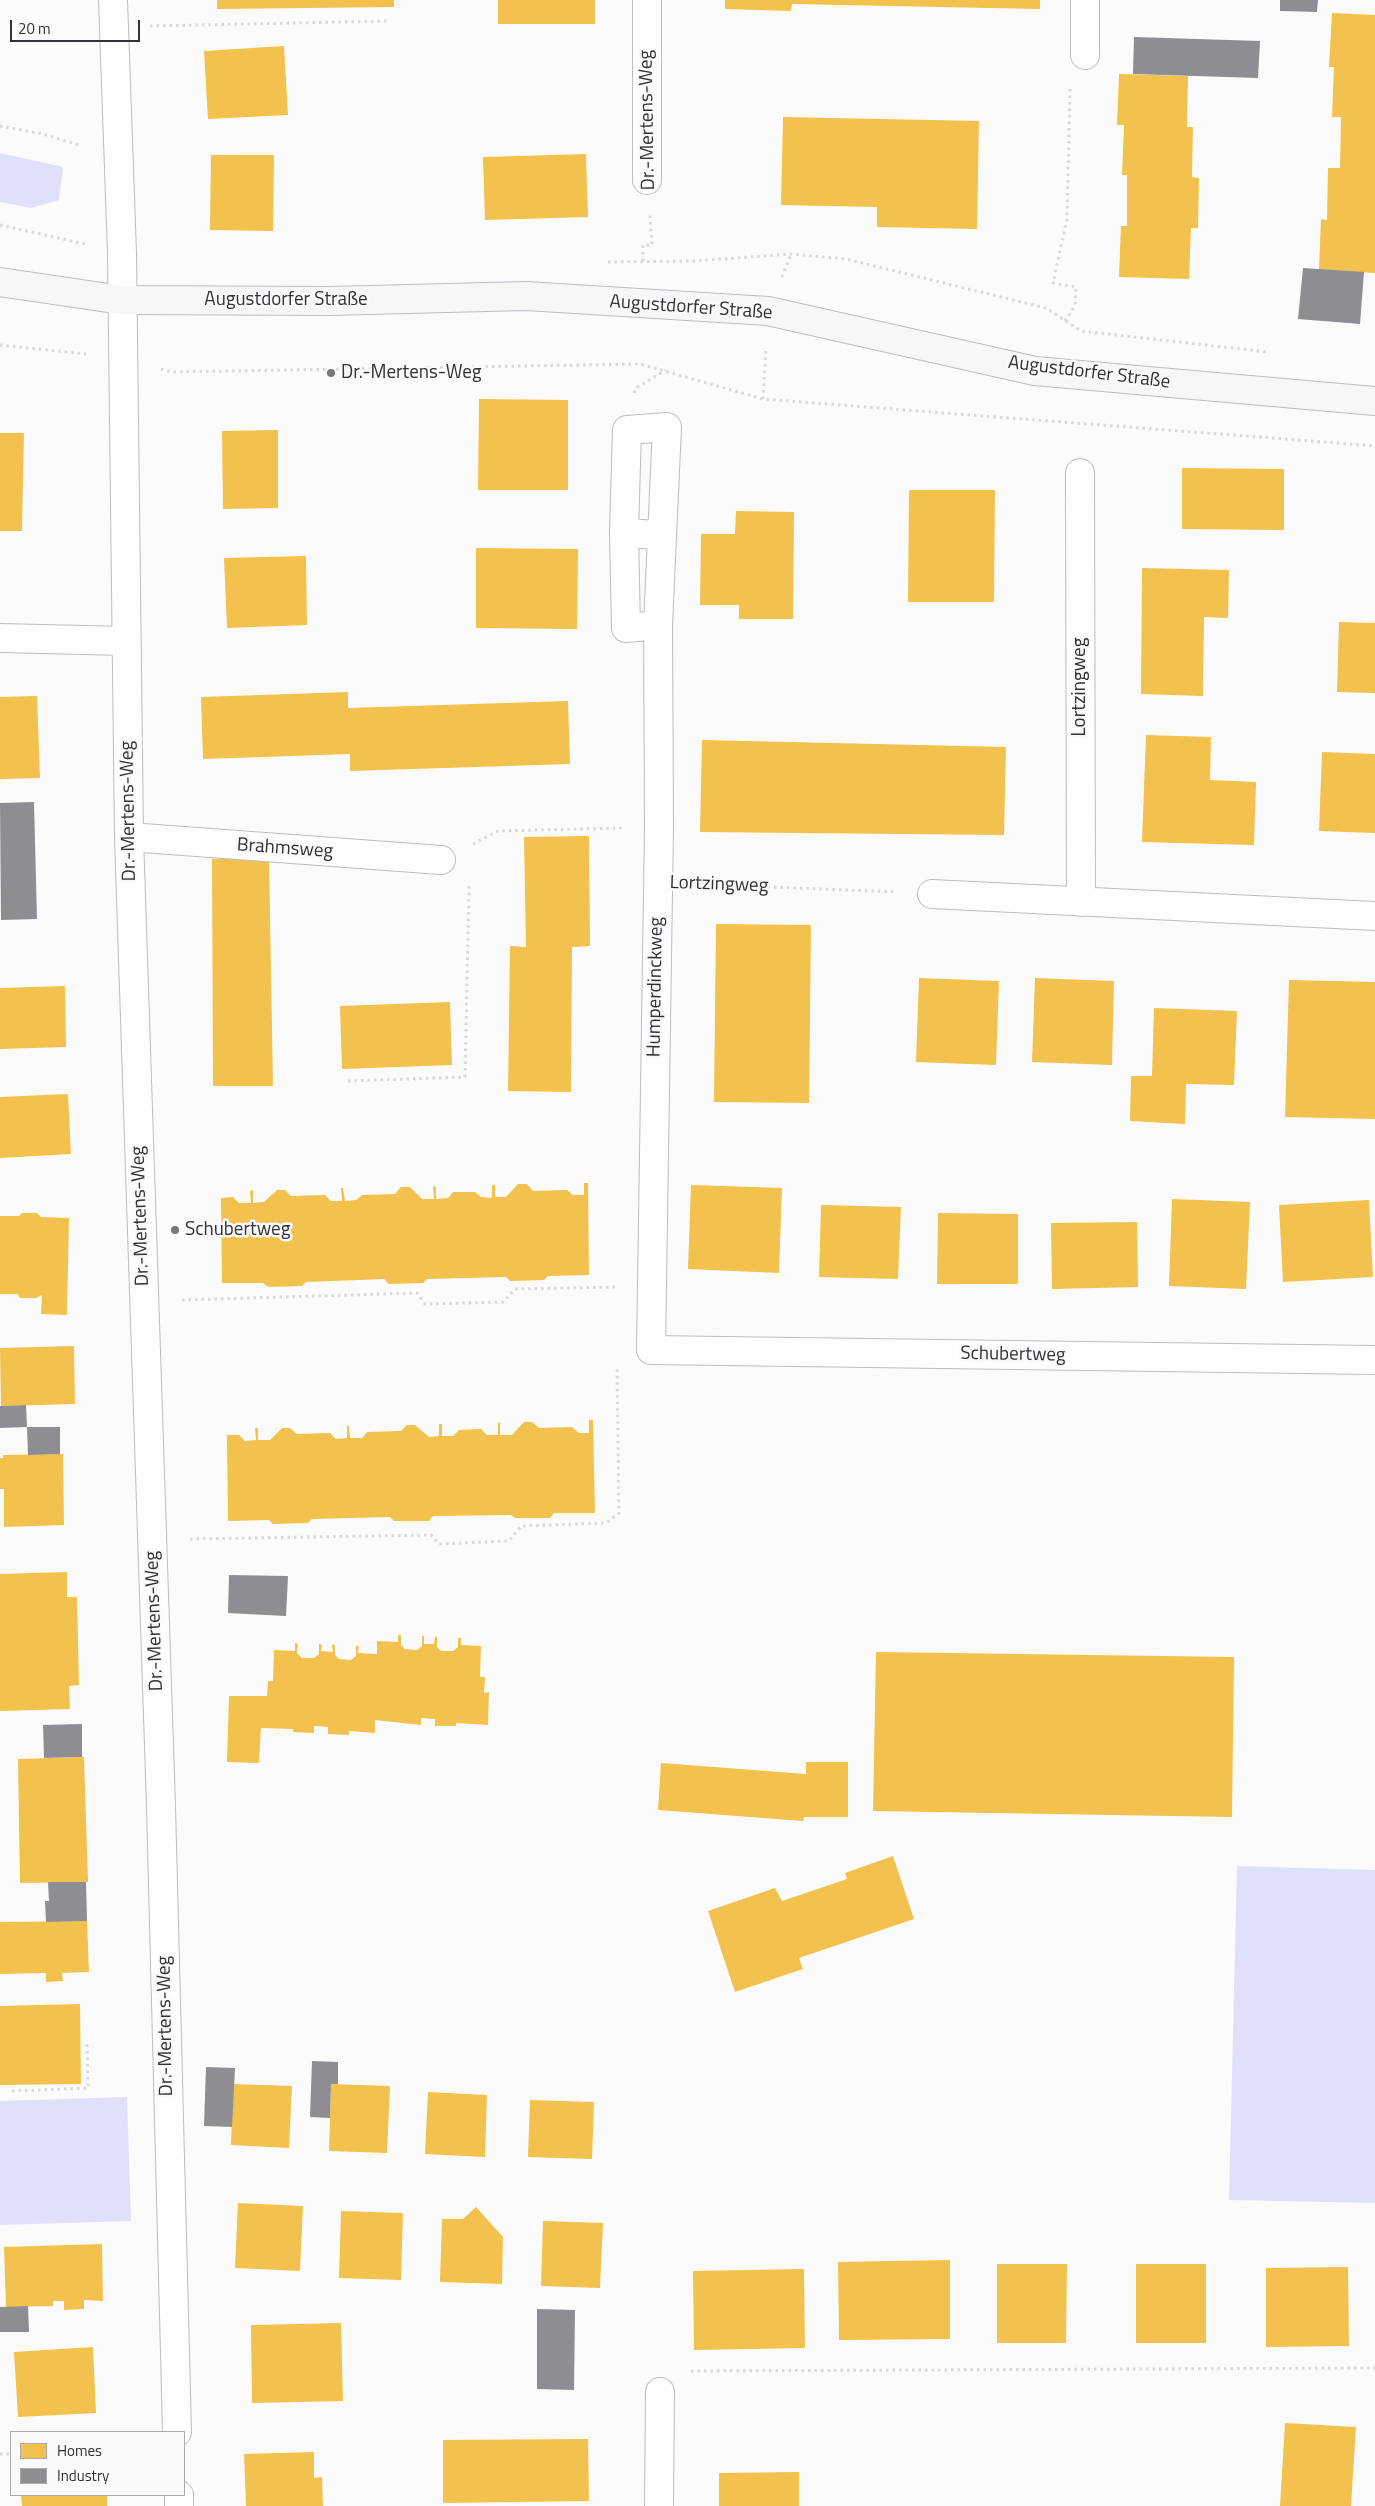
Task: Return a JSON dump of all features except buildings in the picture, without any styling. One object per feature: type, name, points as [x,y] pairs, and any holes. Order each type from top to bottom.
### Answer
[{"type":"street","name":"Dr.-Mertens-Weg","points":[[646,0],[648,180]]},
{"type":"street","points":[[1085,0],[1085,55]]},
{"type":"street","name":"Dr.-Mertens-Weg","points":[[114,13],[122,300],[129,838],[152,1540],[177,2431]]},
{"type":"street","name":"Augustdorfer Straße","points":[[0,282],[122,300],[329,301],[526,296],[768,311],[1034,371],[1375,401]]},
{"type":"street","name":"Humperdinckweg","points":[[651,1350],[659,827],[658,625],[667,428],[627,430],[624,533],[626,628],[658,625]]},
{"type":"street","name":"Lortzingweg","points":[[1080,472],[1081,902]]},
{"type":"street","points":[[624,533],[661,534]]},
{"type":"street","points":[[0,638],[126,641]]},
{"type":"street","name":"Brahmsweg","points":[[129,838],[441,860]]},
{"type":"street","points":[[932,894],[1375,916]]},
{"type":"street","name":"Schubertweg","points":[[651,1350],[1375,1360]]},
{"type":"street","points":[[659,2506],[660,2392]]},
{"type":"path","points":[[114,13],[388,21]]},
{"type":"path","points":[[1065,320],[1075,306],[1076,287],[1053,283],[1067,219],[1070,79],[1085,55]]},
{"type":"path","points":[[0,126],[44,134],[78,146],[118,146]]},
{"type":"path","name":"Dr.-Mertens-Weg","points":[[643,261],[644,245],[652,245],[648,180]]},
{"type":"path","points":[[0,345],[122,358],[170,372],[640,364],[763,399],[1375,446]]},
{"type":"path","points":[[441,860],[498,830],[659,827]]},
{"type":"path","name":"Lortzingweg","points":[[657,883],[932,894]]},
{"type":"path","points":[[348,1081],[465,1077],[469,884]]},
{"type":"path","points":[[144,1301],[416,1293],[425,1304],[503,1302],[514,1290],[618,1287],[625,1297],[652,1296]]},
{"type":"path","points":[[152,1540],[431,1535],[439,1544],[449,1544],[509,1541],[521,1526],[606,1523],[620,1513],[617,1371],[651,1350]]},
{"type":"path","points":[[12,2091],[88,2088],[87,2044]]},
{"type":"path","points":[[686,2371],[1375,2368]]},
{"type":"shaded area","points":[[0,153],[63,167],[59,200],[31,208],[0,202]]},
{"type":"shaded area","points":[[1237,1866],[1375,1870],[1375,2203],[1229,2200]]},
{"type":"shaded area","points":[[127,2097],[131,2221],[0,2225],[0,2101]]},
{"type":"place","name":"Dr.-Mertens-Weg","points":[[331,373]]},
{"type":"place","name":"Schubertweg","points":[[175,1230]]}]
